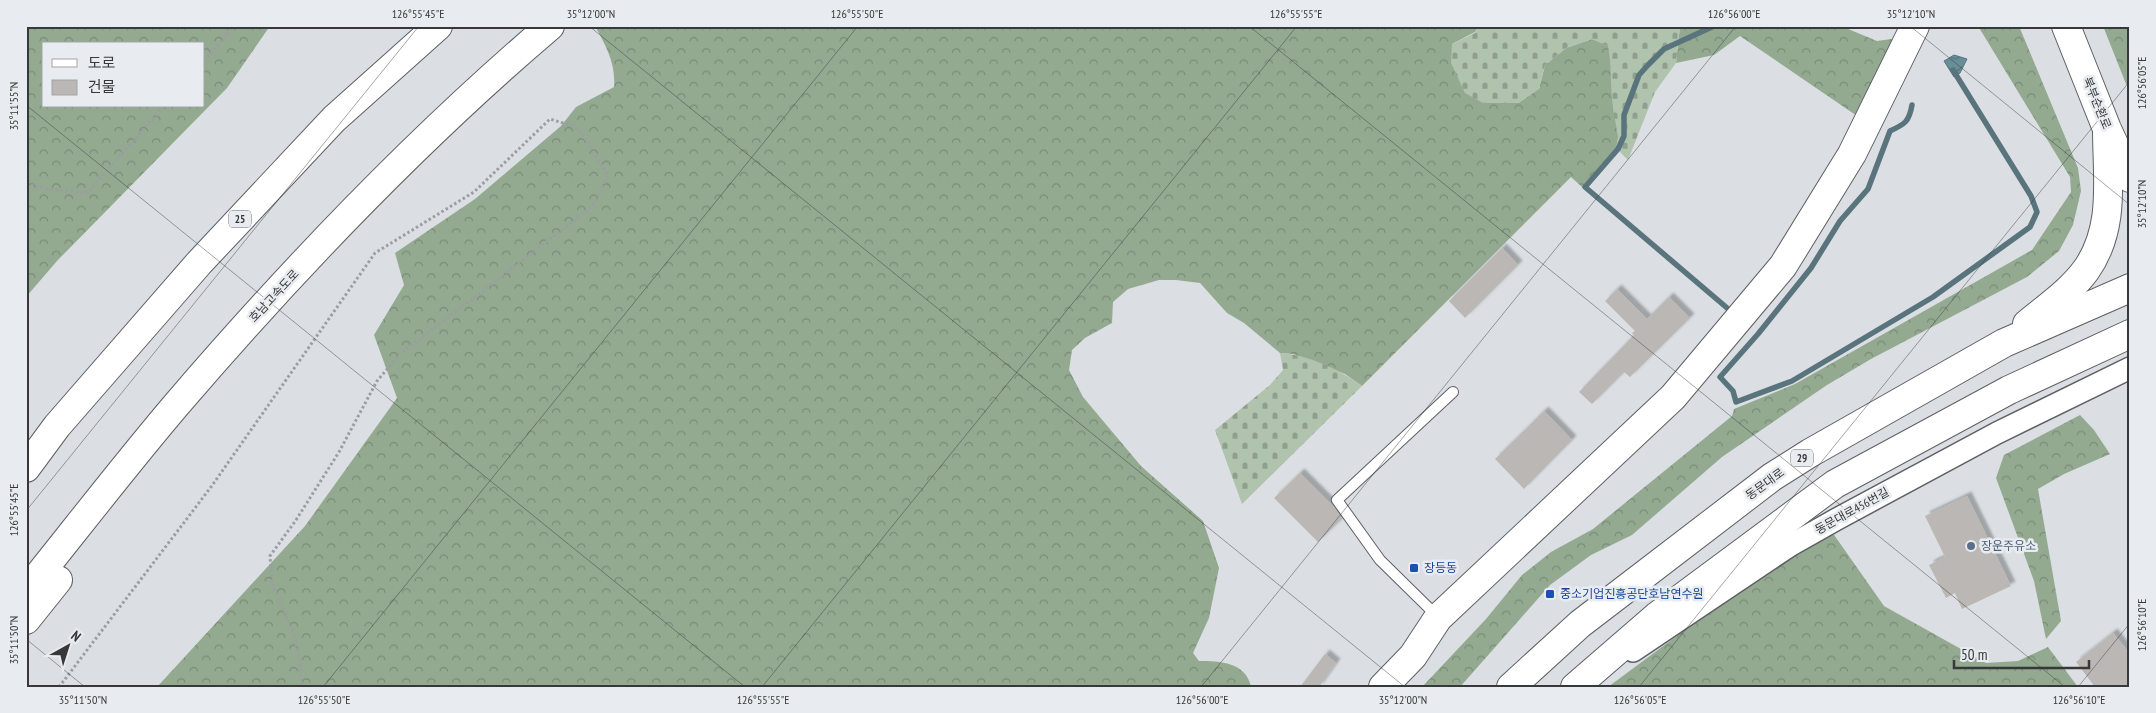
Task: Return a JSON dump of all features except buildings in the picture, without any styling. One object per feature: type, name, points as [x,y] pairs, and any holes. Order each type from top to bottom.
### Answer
[{"type":"main road","name":"25","points":[[26,468],[57,426],[198,263],[334,119],[438,26]]},
{"type":"main road","name":"호남고속도로","points":[[26,592],[176,405],[280,287],[425,139],[550,26]]},
{"type":"main road","points":[[1384,687],[1413,656],[1438,618],[1672,396],[1783,266],[1852,154],[1915,26]]},
{"type":"main road","name":"북부순환로","points":[[2066,26],[2107,130],[2130,178]]},
{"type":"main road","points":[[2107,130],[2130,149]]},
{"type":"main road","points":[[2004,343],[2086,271],[2100,246],[2110,204],[2107,130]]},
{"type":"main road","name":"동문대로","points":[[1511,687],[1580,624],[1772,478],[1810,453],[2004,343],[2130,288]]},
{"type":"main road","points":[[1575,687],[1657,616],[1835,484],[2009,390],[2130,334]]},
{"type":"main road","points":[[26,620],[126,492],[176,405]]},
{"type":"street","name":"동문대로456번길","points":[[1595,687],[1637,648],[1791,545],[1997,433],[2130,368]]},
{"type":"lane","points":[[1438,618],[1380,560],[1337,500],[1453,392]]},
{"type":"path","points":[[205,60],[234,26]]},
{"type":"path","points":[[26,184],[48,189],[87,193],[162,108]]},
{"type":"path","points":[[59,687],[211,487],[375,253],[474,192],[550,119],[573,126],[581,132],[608,176],[593,206],[400,354],[377,381],[339,452],[296,520],[270,556],[272,585],[294,634],[300,661],[301,687]]},
{"type":"green space","points":[[26,26],[270,26],[227,88],[57,261],[26,297]]},
{"type":"green space","points":[[595,26],[1479,26],[1475,32],[1452,44],[1539,89],[1545,65],[1566,48],[1592,39],[1609,46],[1613,106],[1619,135],[1616,148],[1582,187],[1571,177],[1362,386],[1345,374],[1293,354],[1280,353],[1244,323],[1227,313],[1200,283],[1176,280],[1159,280],[1128,289],[1113,302],[1112,323],[1085,338],[1072,350],[1069,370],[1083,397],[1141,466],[1203,521],[1219,568],[1209,618],[1193,653],[1199,661],[1223,663],[1238,668],[1244,672],[1251,687],[157,687],[305,526],[397,398],[374,335],[404,285],[395,253],[475,199],[561,126],[576,107],[614,87],[612,63]]},
{"type":"green space","points":[[1479,26],[1680,26],[1676,63],[1655,92],[1628,160],[1616,148],[1617,132],[1612,99],[1608,46],[1592,39],[1566,48],[1545,65],[1539,89],[1519,103],[1483,103],[1465,93],[1451,63],[1452,44],[1475,33]]},
{"type":"green space","points":[[1680,26],[1841,26],[1877,41],[1898,38],[1860,118],[1740,36],[1714,55],[1676,63]]},
{"type":"green space","points":[[1978,26],[2019,26],[2078,168],[2081,191],[2073,225],[2059,251],[2027,277],[1871,359],[1827,385],[1722,457],[1632,535],[1591,555],[1550,585],[1460,687],[1422,687],[1486,619],[1522,575],[1551,552],[1593,529],[1732,416],[1734,409],[1795,384],[2032,250],[2071,192],[2070,177]]},
{"type":"green space","points":[[2103,26],[2130,26],[2130,89],[2126,84]]},
{"type":"green space","points":[[1280,353],[1291,354],[1323,364],[1362,386],[1242,504],[1215,430],[1270,385],[1283,370]]},
{"type":"green space","points":[[2080,415],[2094,430],[2110,454],[2064,474],[2038,489],[2061,621],[2046,639],[2034,581],[1996,478],[2004,455]]},
{"type":"green space","points":[[1832,532],[1884,606],[1986,663],[2018,661],[2048,647],[2078,687],[1608,687],[1736,592]]},
{"type":"water","points":[[1954,55],[1967,59],[1960,73],[1954,77],[1944,61]]},
{"type":"waterway","points":[[1714,26],[1664,49],[1639,75],[1624,115],[1624,136],[1618,149],[1585,187],[1733,313]]},
{"type":"waterway","points":[[1912,105],[1906,122],[1890,131],[1868,189],[1840,221],[1811,268],[1758,334],[1720,377],[1733,391],[1736,402],[1792,381],[1933,297],[2030,227],[2037,212],[2031,196],[1953,70]]},
{"type":"place","name":"장운주유소","points":[[1971,546]]},
{"type":"place","name":"장등동","points":[[1414,568]]},
{"type":"place","name":"중소기업진흥공단호남연수원","points":[[1550,594]]}]
